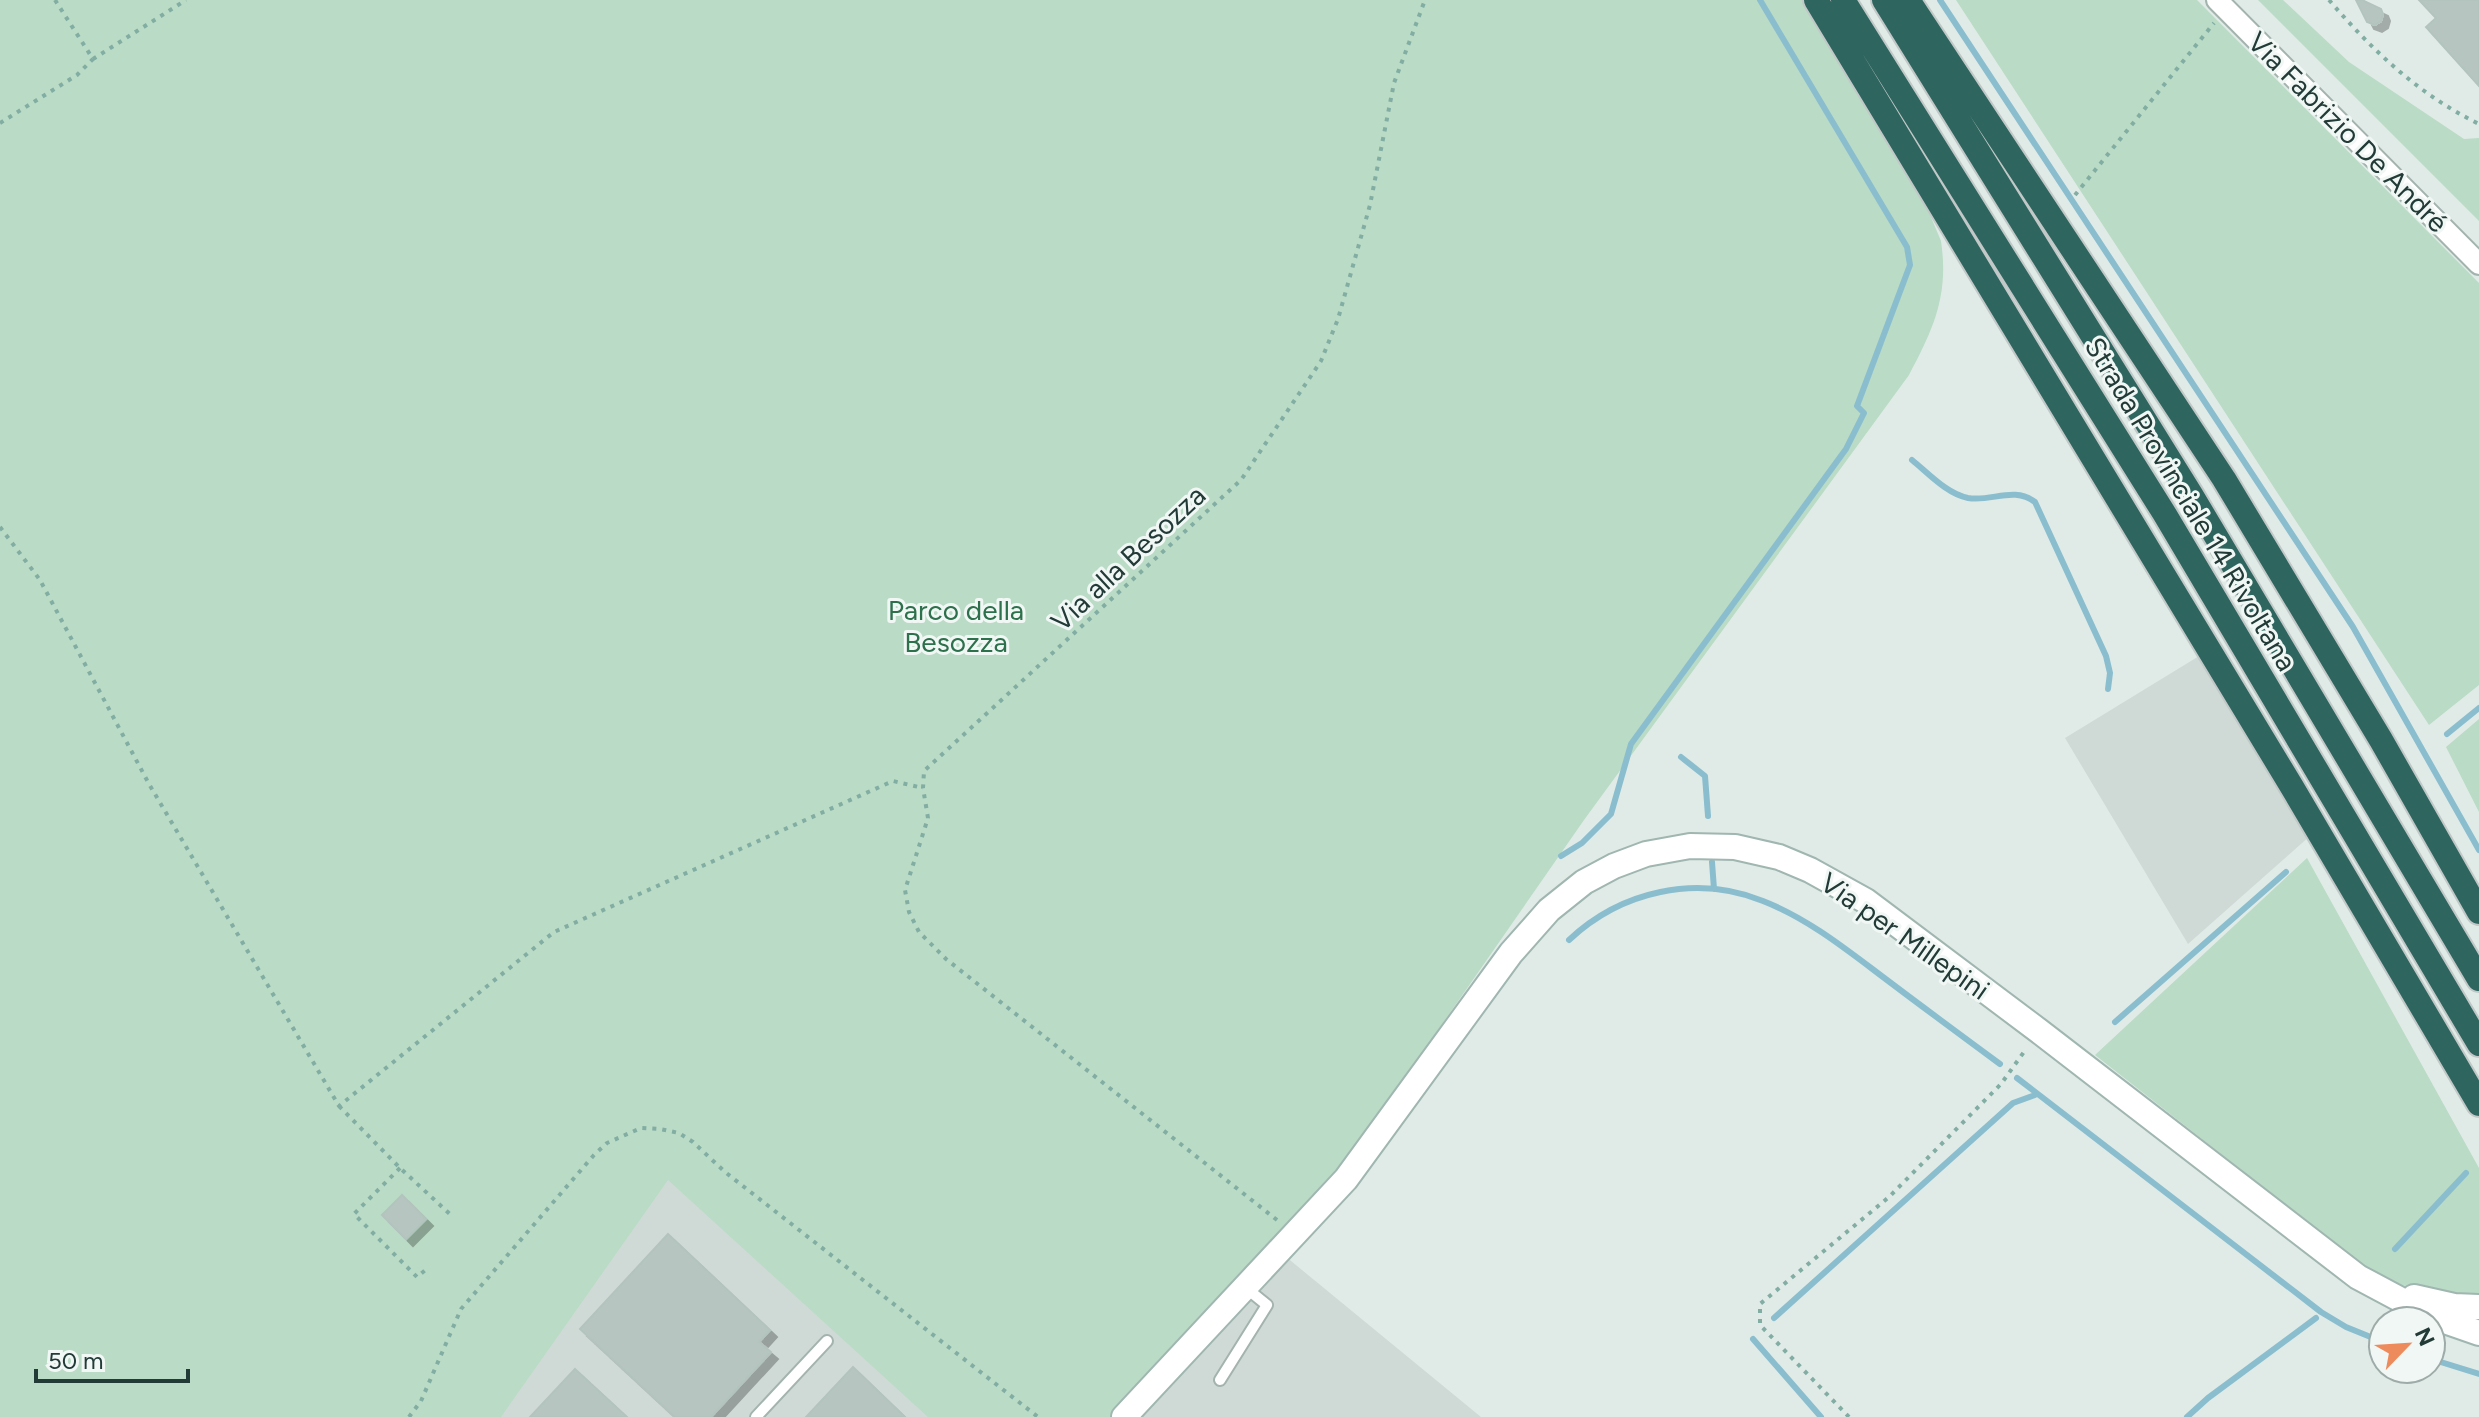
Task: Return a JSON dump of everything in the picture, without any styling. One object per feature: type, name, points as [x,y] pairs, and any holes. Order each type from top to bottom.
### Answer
[{"type":"highway","points":[[1816,0],[2292,787],[2479,1104]]},
{"type":"highway","name":"Strada Provinciale 14 Rivoltana","points":[[1843,0],[2164,513],[2479,1044]]},
{"type":"highway","name":"Strada Provinciale 14 Rivoltana","points":[[1884,0],[2192,496],[2479,979]]},
{"type":"highway","points":[[1908,0],[2224,479],[2381,740],[2479,912]]},
{"type":"street","name":"Via Fabrizio De André","points":[[2221,5],[2479,264]]},
{"type":"street","name":"Via per Millepini","points":[[1124,1417],[1346,1179],[1511,953],[1541,918],[1566,895],[1594,876],[1646,854],[1690,846],[1724,846],[1768,854],[1800,865],[1866,901],[2358,1277],[2433,1317],[2479,1333]]},
{"type":"street","name":"Via per Millepini","points":[[2381,1290],[2454,1306],[2479,1307]]},
{"type":"lane","points":[[1220,1380],[1267,1305],[1246,1288]]},
{"type":"lane","points":[[756,1417],[827,1341]]},
{"type":"path","points":[[55,0],[93,59]]},
{"type":"path","points":[[0,123],[77,75],[93,59],[186,0]]},
{"type":"path","name":"Via alla Besozza","points":[[923,788],[924,771],[933,762],[1241,480],[1321,361],[1338,319],[1370,205],[1394,83],[1425,0]]},
{"type":"path","points":[[2329,0],[2369,46],[2443,107],[2479,124]]},
{"type":"path","points":[[2075,195],[2221,5]]},
{"type":"path","points":[[0,527],[40,580],[149,784],[339,1106],[452,1216]]},
{"type":"path","points":[[339,1106],[554,932],[893,781],[923,788],[928,818],[905,890],[909,912],[919,932],[946,959],[1286,1243]]},
{"type":"path","points":[[1849,1417],[1760,1325],[1760,1304],[1889,1197],[2007,1078],[2039,1031]]},
{"type":"path","points":[[409,1417],[421,1401],[461,1309],[594,1155],[622,1134],[641,1128],[679,1133],[693,1142],[725,1172],[1038,1417]]},
{"type":"path","points":[[400,1168],[354,1214],[417,1277],[429,1267]]},
{"type":"shaded area","points":[[2204,653],[2310,836],[2188,944],[2065,738]]},
{"type":"shaded area","points":[[668,1176],[930,1417],[483,1417]]},
{"type":"shaded area","points":[[1274,1247],[1481,1417],[1121,1417]]},
{"type":"green space","name":"Parco della Besozza","points":[[0,0],[1840,0],[1941,241],[1941,295],[1926,342],[1909,375],[1584,820],[1315,1207],[1124,1417],[928,1417],[668,1180],[501,1417],[0,1417]]},
{"type":"green space","points":[[1956,0],[2197,0],[2479,283],[2479,685],[2429,725]]},
{"type":"green space","points":[[2258,0],[2283,0],[2349,62],[2464,139],[2479,138],[2479,221]]},
{"type":"green space","points":[[2479,719],[2479,812],[2446,747]]},
{"type":"green space","points":[[2307,858],[2479,1168],[2479,1298],[2455,1297],[2383,1281],[2095,1055]]},
{"type":"building","points":[[2356,0],[2381,9],[2381,21],[2375,25],[2367,22]]},
{"type":"building","points":[[2419,0],[2479,0],[2479,86],[2426,27],[2436,18]]},
{"type":"building","points":[[402,1195],[426,1219],[406,1239],[382,1215]]},
{"type":"building","points":[[668,1234],[770,1330],[759,1342],[771,1352],[711,1417],[675,1417],[580,1329]]},
{"type":"building","points":[[853,1367],[905,1417],[806,1417]]},
{"type":"building","points":[[575,1369],[627,1417],[530,1417]]},
{"type":"waterway","points":[[1561,856],[1582,843],[1611,814],[1631,744],[1846,449],[1864,413],[1857,406],[1910,265],[1907,247],[1760,0]]},
{"type":"waterway","points":[[1940,0],[2353,627],[2479,850]]},
{"type":"waterway","points":[[1912,460],[1960,496],[1977,499],[2019,495],[2035,502],[2106,656],[2110,673],[2108,689]]},
{"type":"waterway","points":[[2447,734],[2479,708]]},
{"type":"waterway","points":[[1681,757],[1705,776],[1708,816]]},
{"type":"waterway","points":[[1712,862],[1714,889]]},
{"type":"waterway","points":[[2115,1022],[2286,872]]},
{"type":"waterway","points":[[1569,940],[1612,909],[1660,892],[1712,889],[1738,893],[1780,908],[1827,936],[2000,1064]]},
{"type":"waterway","points":[[2017,1078],[2321,1312],[2367,1336]]},
{"type":"waterway","points":[[1774,1318],[2013,1103],[2035,1095]]},
{"type":"waterway","points":[[2395,1249],[2466,1173]]},
{"type":"waterway","points":[[2187,1417],[2316,1318]]},
{"type":"waterway","points":[[1753,1339],[1821,1417]]},
{"type":"waterway","points":[[2447,1364],[2479,1374]]}]
